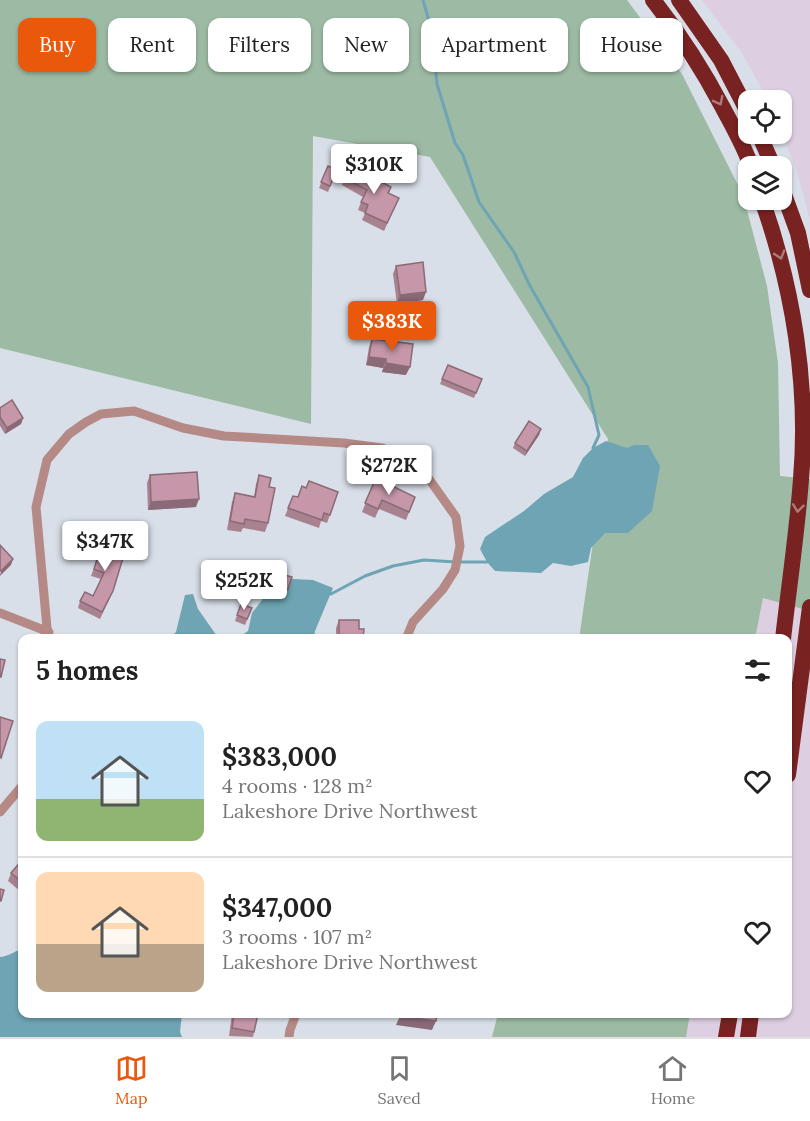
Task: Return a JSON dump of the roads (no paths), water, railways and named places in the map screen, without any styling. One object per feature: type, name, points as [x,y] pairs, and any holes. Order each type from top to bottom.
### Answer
[{"type":"highway","points":[[653,0],[681,37],[709,81],[746,156]]},
{"type":"highway","points":[[679,0],[721,60],[738,93]]},
{"type":"highway","points":[[765,210],[785,274],[801,372],[803,415],[802,478],[783,634]]},
{"type":"highway","points":[[790,210],[798,233],[810,290]]},
{"type":"highway","points":[[792,747],[808,637],[810,607]]},
{"type":"highway","points":[[726,1037],[729,1018]]},
{"type":"highway","points":[[748,1037],[750,1018]]},
{"type":"street","points":[[49,634],[36,507],[47,460],[69,434],[86,422],[101,414],[134,411],[183,428],[224,436],[343,443],[382,448],[405,457],[429,478],[456,517],[460,546],[455,570],[443,589],[413,622],[408,634]]},
{"type":"street","points":[[0,613],[47,634]]},
{"type":"street","points":[[792,638],[808,637]]},
{"type":"street","points":[[0,812],[18,791]]},
{"type":"street","points":[[289,1037],[294,1018]]},
{"type":"water","points":[[606,441],[627,448],[634,445],[648,445],[660,466],[652,511],[628,533],[605,533],[591,548],[588,562],[571,566],[553,563],[541,573],[495,571],[480,549],[485,537],[524,511],[544,494],[573,477],[583,458],[593,448]]},
{"type":"water","points":[[274,578],[313,580],[333,588],[315,634],[244,634],[248,631],[252,613],[265,596],[266,587]]},
{"type":"water","points":[[193,594],[198,609],[216,634],[174,634],[185,595]]},
{"type":"water","points":[[18,951],[18,1018],[182,1018],[180,1032],[182,1037],[0,1037],[0,957]]},
{"type":"waterway","points":[[423,0],[432,31],[437,84],[455,143],[463,155],[479,202],[514,252],[530,286],[588,387],[599,435],[593,448]]},
{"type":"waterway","points":[[331,594],[365,576],[393,566],[424,560],[487,562]]}]
